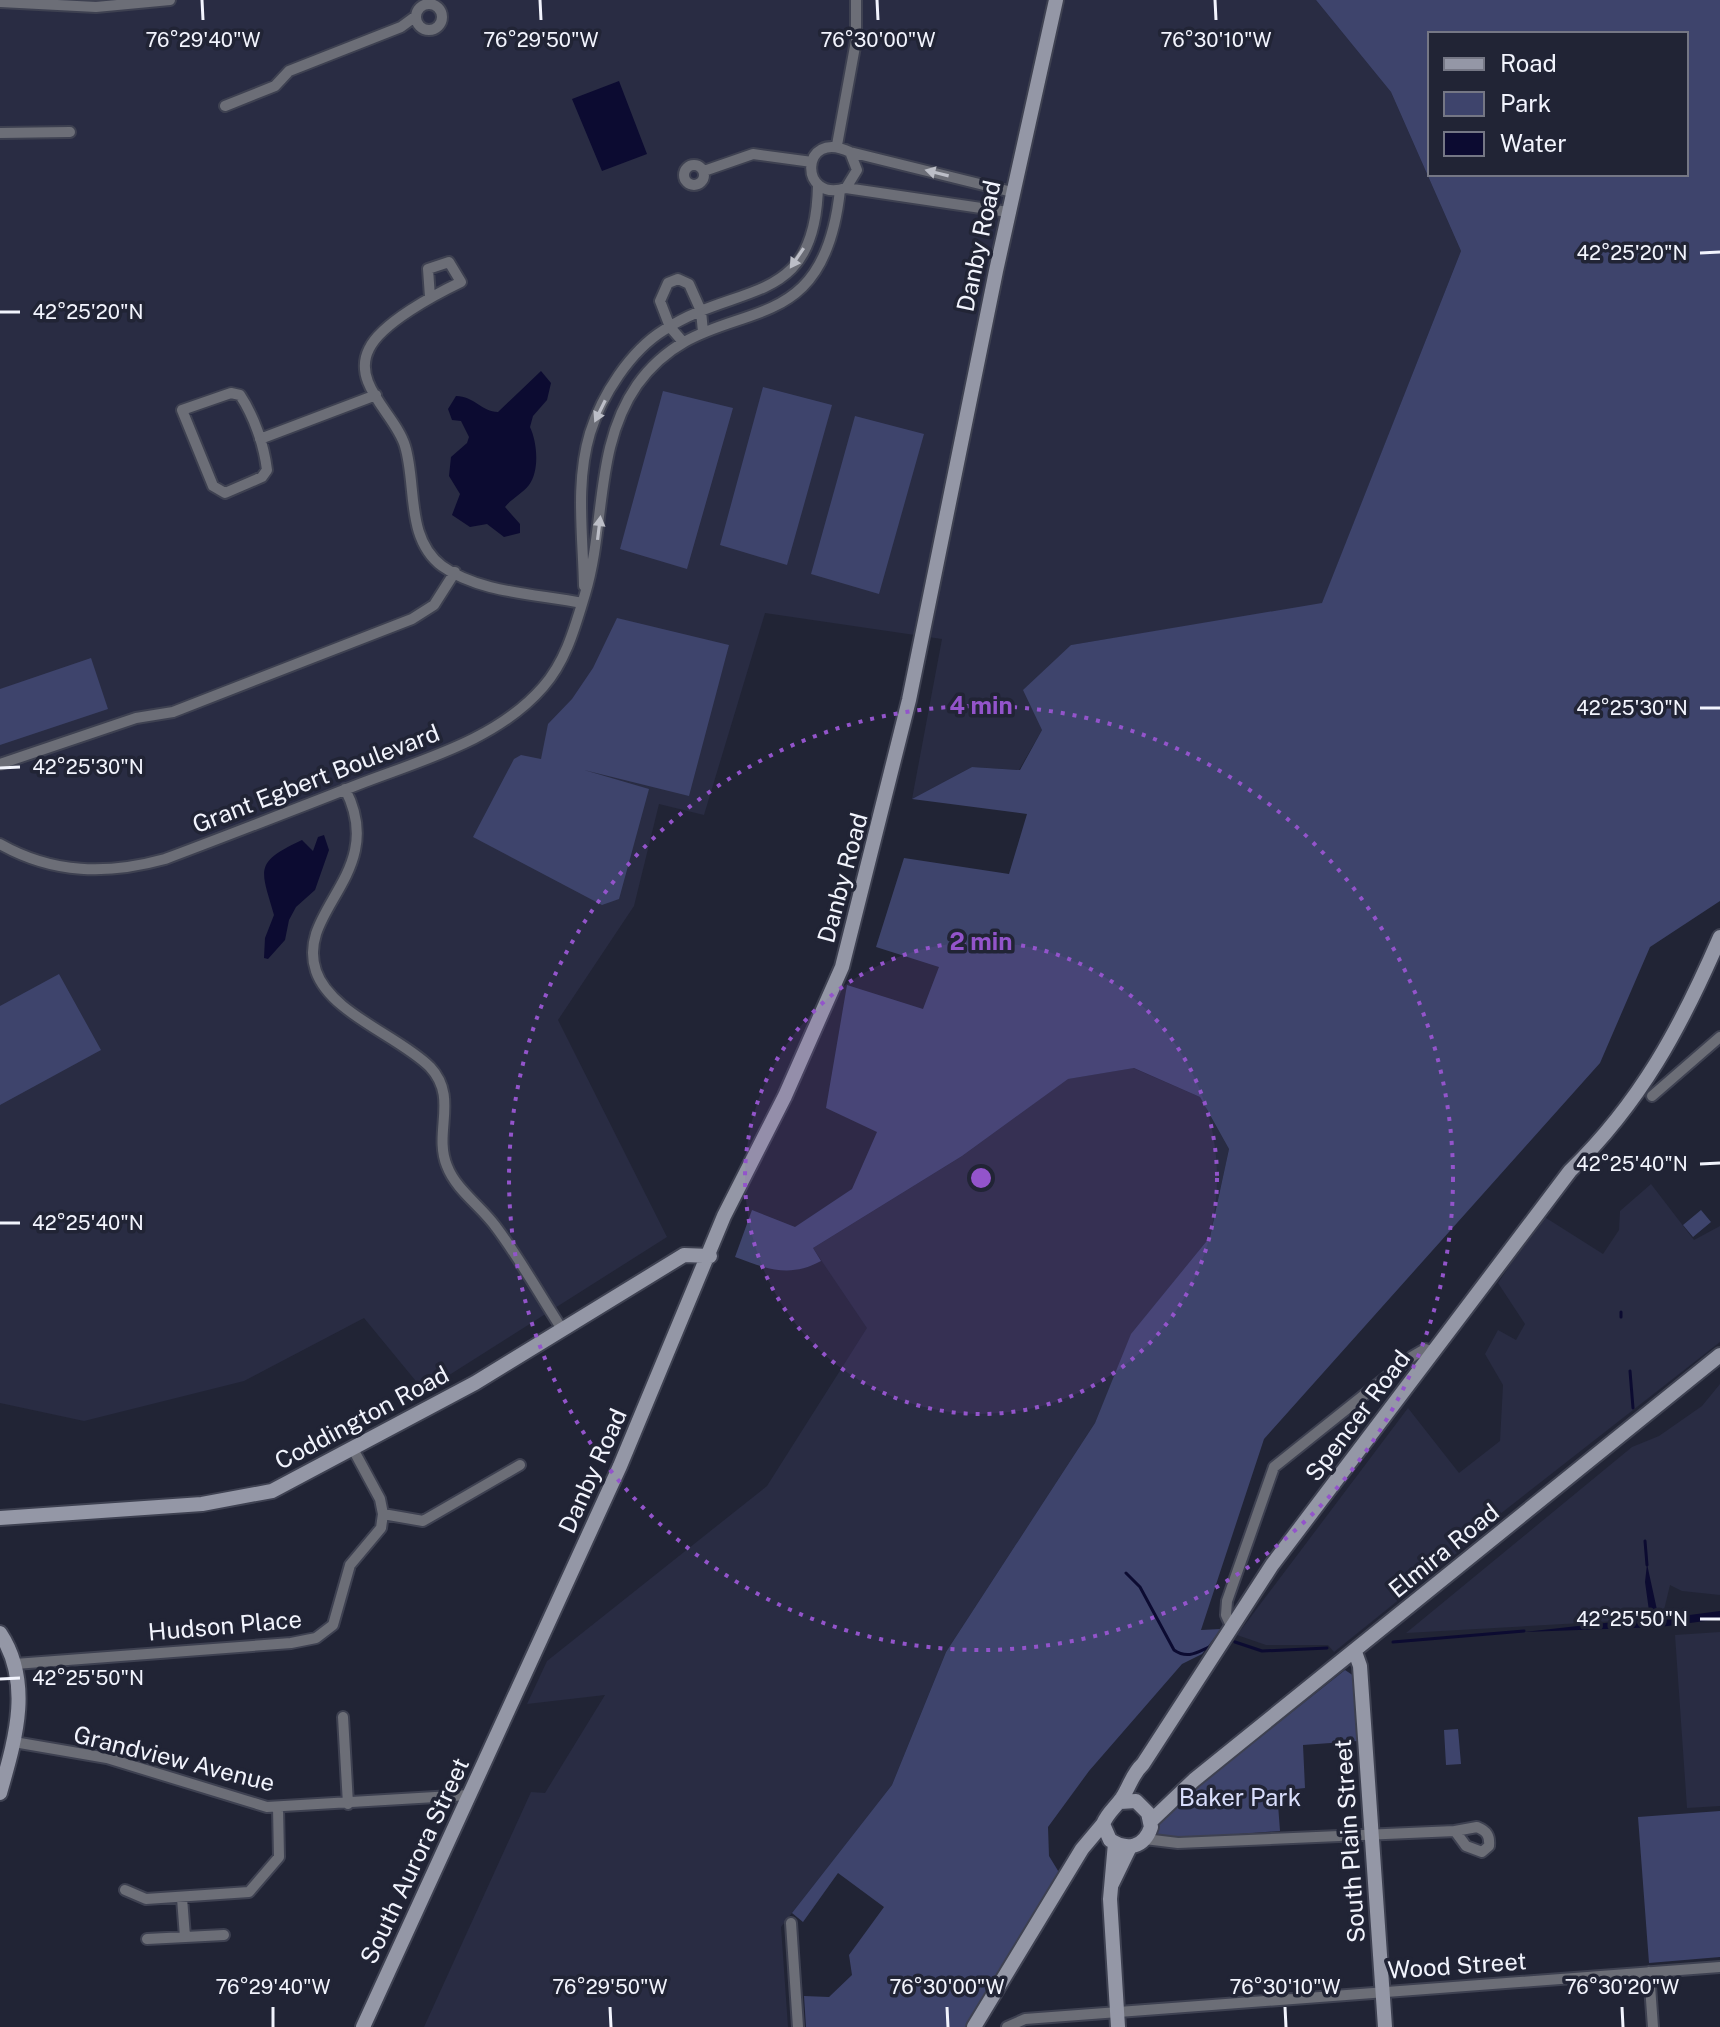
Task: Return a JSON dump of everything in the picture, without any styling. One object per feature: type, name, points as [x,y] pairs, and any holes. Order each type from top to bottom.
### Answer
[{"type":"street","points":[[0,2],[96,7],[170,0]]},
{"type":"street","points":[[837,145],[856,41],[856,0]]},
{"type":"street","name":"Danby Road","points":[[507,1714],[620,1466],[710,1256],[724,1216],[785,1096],[842,967],[909,700],[1012,192],[1056,0]]},
{"type":"street","points":[[225,106],[275,86],[289,71],[401,27],[425,5],[437,3],[442,17],[433,29],[423,28],[416,16]]},
{"type":"street","points":[[0,133],[70,132]]},
{"type":"street","points":[[1008,212],[843,189],[826,190],[818,185],[811,174],[812,162],[823,148],[837,145],[850,152],[1012,192]]},
{"type":"street","points":[[843,189],[857,170],[850,152]]},
{"type":"street","points":[[704,171],[753,154],[812,162]]},
{"type":"street","name":"Grant Egbert Boulevard","points":[[582,603],[580,521],[590,433],[625,366],[647,343],[670,327],[701,311],[758,293],[781,278],[799,260],[817,212],[818,185]]},
{"type":"street","name":"Grant Egbert Boulevard","points":[[0,844],[53,866],[94,871],[135,868],[465,742],[520,709],[554,672],[572,638],[597,546],[611,439],[637,385],[658,362],[683,342],[703,332],[756,315],[799,293],[826,252],[837,221],[843,189]]},
{"type":"street","points":[[683,342],[670,327],[660,301],[668,283],[678,279],[689,284],[701,311],[703,332]]},
{"type":"street","points":[[430,297],[380,335],[369,348],[363,366],[405,445],[414,516],[422,539],[433,557],[455,572],[486,585],[582,603]]},
{"type":"street","points":[[231,393],[240,395],[260,439],[267,470],[262,477],[225,493],[213,486],[182,410],[231,393]]},
{"type":"street","points":[[260,439],[376,395]]},
{"type":"street","points":[[0,764],[136,718],[173,712],[412,619],[434,605],[455,572]]},
{"type":"street","points":[[345,789],[353,814],[356,854],[350,872],[316,931],[313,951],[316,973],[335,1000],[418,1057],[435,1073],[446,1100],[446,1165],[460,1187],[495,1225],[562,1329]]},
{"type":"street","name":"Spencer Road","points":[[1120,1802],[1134,1773],[1143,1764],[1272,1565],[1570,1171],[1607,1135],[1627,1110],[1686,1014],[1720,937]]},
{"type":"street","points":[[1652,1096],[1720,1037]]},
{"type":"street","name":"Coddington Road","points":[[0,1518],[236,1500],[286,1486],[475,1383],[684,1255],[710,1256]]},
{"type":"street","points":[[1231,1626],[1226,1615],[1227,1601],[1274,1467],[1413,1356],[1425,1349],[1435,1352]]},
{"type":"street","name":"Elmira Road","points":[[1151,1821],[1194,1780],[1720,1355]]},
{"type":"street","points":[[353,1449],[380,1499],[383,1514],[423,1521],[520,1465]]},
{"type":"street","name":"Hudson Place","points":[[15,1664],[291,1643],[316,1638],[333,1625],[350,1565],[377,1534],[383,1514]]},
{"type":"street","points":[[0,1793],[14,1742],[20,1697],[15,1664],[1,1637]]},
{"type":"street","name":"South Plain Street","points":[[1355,1652],[1360,1666],[1385,2027]]},
{"type":"street","name":"South Aurora Street","points":[[363,2027],[507,1714]]},
{"type":"street","points":[[343,1717],[348,1804]]},
{"type":"street","name":"Grandview Avenue","points":[[14,1742],[107,1758],[258,1805],[348,1804],[469,1795]]},
{"type":"street","name":"Spencer Road","points":[[1140,1804],[1143,1764]]},
{"type":"street","name":"Elmira Road","points":[[1140,1804],[1194,1780]]},
{"type":"street","points":[[974,2027],[1110,1809],[1120,1802],[1140,1804],[1151,1821],[1145,1839]]},
{"type":"street","points":[[125,1890],[138,1898],[249,1892],[280,1853],[278,1807]]},
{"type":"street","points":[[1103,1824],[1118,1843],[1112,1884],[1118,2020]]},
{"type":"street","points":[[1077,1859],[1118,1843],[1145,1839],[1164,1843],[1455,1831]]},
{"type":"street","points":[[182,1898],[185,1937]]},
{"type":"street","points":[[791,1923],[798,2027]]},
{"type":"street","points":[[147,1939],[224,1935]]},
{"type":"street","name":"Wood Street","points":[[1007,2027],[1025,2019],[1118,2020],[1383,1992],[1720,1967]]},
{"type":"street","points":[[1649,1972],[1653,2027]]},
{"type":"shaded area","points":[[0,0],[1316,0],[1391,92],[1461,251],[1322,604],[1071,645],[1042,730],[1019,770],[972,767],[912,799],[942,639],[765,613],[704,815],[659,804],[634,906],[558,1020],[667,1237],[424,1391],[364,1318],[244,1381],[84,1421],[0,1403]]},
{"type":"shaded area","points":[[1133,1068],[1200,1097],[1229,1149],[1210,1237],[1132,1334],[1095,1423],[946,1652],[892,1785],[781,1927],[788,2027],[424,2027],[531,1792],[545,1793],[605,1695],[527,1704],[547,1661],[767,1486],[867,1328],[813,1248],[962,1156],[1067,1079]]},
{"type":"shaded area","points":[[1651,1184],[1694,1240],[1720,1226],[1720,1342],[1481,1529],[1478,1536],[1334,1652],[1328,1645],[1266,1645],[1237,1635],[1408,1408],[1459,1473],[1500,1441],[1503,1385],[1485,1354],[1498,1330],[1516,1340],[1525,1324],[1498,1283],[1543,1216],[1603,1254],[1619,1230],[1620,1211]]},
{"type":"shaded area","points":[[1720,1384],[1720,1595],[1682,1591],[1670,1585],[1664,1610],[1634,1620],[1406,1633],[1632,1447],[1659,1436],[1702,1406]]},
{"type":"shaded area","points":[[1720,1632],[1720,1806],[1687,1808],[1675,1635]]},
{"type":"green space","points":[[1316,0],[1720,0],[1720,901],[1650,947],[1600,1063],[1264,1439],[1201,1630],[1221,1629],[1202,1654],[1182,1664],[1089,1771],[1048,1827],[1049,1856],[1060,1874],[969,2027],[806,2027],[804,1996],[829,1997],[852,1975],[849,1955],[884,1907],[838,1873],[803,1922],[792,1913],[892,1785],[946,1652],[1095,1423],[1131,1334],[1210,1237],[1229,1149],[1200,1097],[1134,1068],[1068,1079],[962,1156],[813,1248],[821,1261],[810,1266],[778,1270],[735,1257],[752,1210],[795,1227],[852,1189],[877,1132],[826,1108],[847,985],[923,1009],[939,967],[876,947],[904,858],[1009,874],[1027,814],[912,799],[972,767],[1020,770],[1042,730],[1023,690],[1071,645],[1322,603],[1461,251],[1391,92]]},
{"type":"green space","points":[[763,387],[832,405],[787,565],[720,545]]},
{"type":"green space","points":[[663,391],[733,408],[687,569],[620,549]]},
{"type":"green space","points":[[855,416],[924,434],[879,594],[811,574]]},
{"type":"green space","points":[[617,618],[729,645],[689,796],[584,770],[649,789],[619,899],[602,905],[473,837],[514,759],[521,755],[541,759],[548,724],[572,699],[593,668]]},
{"type":"green space","points":[[91,658],[108,709],[0,745],[0,689]]},
{"type":"green space","points":[[59,974],[101,1050],[0,1105],[0,1006]]},
{"type":"green space","points":[[1701,1210],[1711,1222],[1693,1237],[1683,1225]]},
{"type":"green space","name":"Baker Park","points":[[1345,1670],[1354,1676],[1358,1741],[1303,1745],[1305,1788],[1277,1791],[1280,1831],[1174,1839],[1152,1836],[1160,1817]]},
{"type":"green space","points":[[1458,1729],[1461,1764],[1446,1765],[1444,1730]]},
{"type":"green space","points":[[1720,1811],[1720,1957],[1649,1963],[1638,1817]]},
{"type":"water","points":[[619,81],[647,154],[602,171],[572,99]]},
{"type":"water","points":[[541,371],[551,383],[547,400],[533,416],[530,427],[536,448],[535,472],[529,485],[505,507],[520,524],[520,533],[504,537],[487,524],[470,527],[452,515],[460,494],[449,476],[451,457],[467,443],[469,437],[461,421],[452,420],[448,409],[456,396],[468,398],[487,410],[498,412]]},
{"type":"water","points":[[324,835],[329,850],[315,890],[296,907],[289,920],[285,940],[268,959],[264,958],[265,938],[274,915],[264,877],[268,862],[302,840],[313,851],[318,837]]},
{"type":"water","points":[[1647,1564],[1659,1619],[1720,1611],[1720,1619],[1660,1627],[1523,1632],[1650,1618],[1645,1582]]},
{"type":"waterway","points":[[1621,1312],[1621,1317]]},
{"type":"waterway","points":[[1630,1371],[1633,1408]]},
{"type":"waterway","points":[[1645,1541],[1647,1565]]},
{"type":"waterway","points":[[1126,1573],[1140,1587],[1174,1650],[1187,1655],[1209,1647]]},
{"type":"waterway","points":[[1393,1642],[1524,1631]]},
{"type":"waterway","points":[[1235,1642],[1262,1651],[1327,1648]]}]
